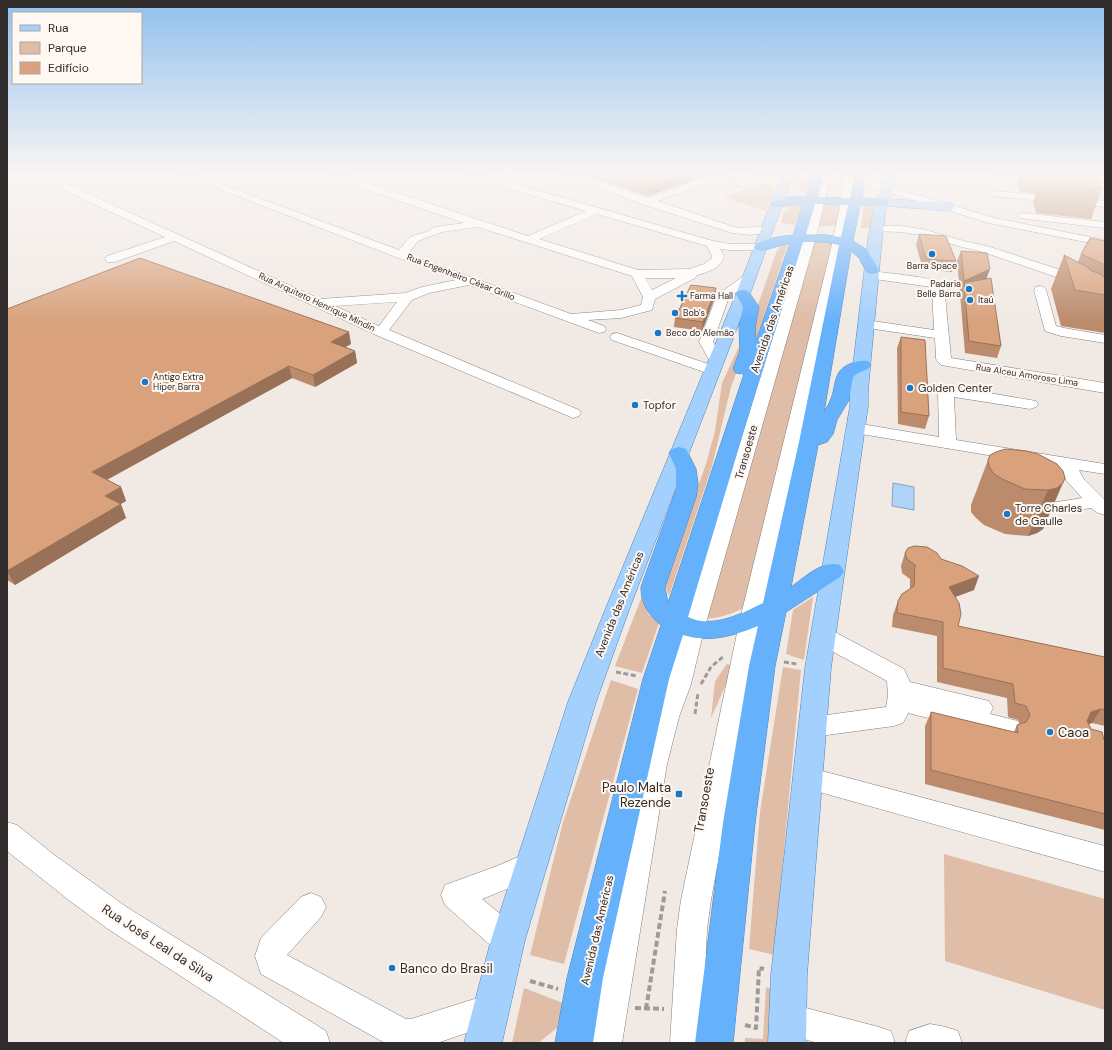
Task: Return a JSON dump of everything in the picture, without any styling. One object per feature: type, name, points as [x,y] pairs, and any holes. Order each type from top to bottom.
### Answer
[{"type":"highway","points":[[758,253],[770,243],[804,238],[842,243],[860,252],[872,272]]},
{"type":"highway","name":"Avenida das Américas","points":[[574,1043],[585,978],[656,679],[684,626],[742,407],[804,238]]},
{"type":"highway","points":[[714,1043],[739,823],[762,666],[763,613],[809,442],[843,257],[842,243]]},
{"type":"highway","points":[[742,407],[735,393],[748,351],[747,327],[751,307],[746,286]]},
{"type":"highway","points":[[809,442],[820,438],[823,434],[828,420],[840,400],[845,375],[852,369],[862,365]]},
{"type":"highway","points":[[679,453],[686,465],[688,485],[653,587],[653,596],[659,611],[684,626],[710,631],[726,628],[763,613],[832,571]]},
{"type":"main road","name":"Avenida das Américas","points":[[483,1043],[508,940],[594,668],[746,286],[769,224]]},
{"type":"main road","points":[[787,1031],[812,727],[832,571],[859,406],[866,324],[878,224]]},
{"type":"street","name":"Rua Arquiteto Henrique Mindin","points":[[147,224],[381,332],[574,413]]},
{"type":"street","name":"Rua Engenheiro César Grillo","points":[[317,224],[599,329]]},
{"type":"street","points":[[439,224],[439,229]]},
{"type":"street","points":[[357,239],[414,239],[430,234],[439,229],[478,224],[637,274],[698,272]]},
{"type":"street","points":[[498,230],[564,224]]},
{"type":"street","points":[[528,240],[564,224]]},
{"type":"street","points":[[641,224],[712,244],[758,253]]},
{"type":"street","points":[[714,224],[736,231],[750,232],[766,230]]},
{"type":"street","name":"Transoeste","points":[[606,1043],[629,902],[641,878],[670,734],[667,717],[679,684],[684,626],[809,224]]},
{"type":"street","name":"Transoeste","points":[[686,1043],[692,929],[696,900],[734,703],[763,613],[845,224]]},
{"type":"street","points":[[952,241],[964,238],[968,224]]},
{"type":"street","points":[[983,224],[982,233],[986,249],[985,252],[1054,278],[1105,306]]},
{"type":"street","points":[[1045,224],[1105,243]]},
{"type":"street","points":[[1051,224],[1105,239]]},
{"type":"street","points":[[877,229],[912,230],[986,249],[1072,278],[1105,296]]},
{"type":"street","points":[[111,259],[176,237]]},
{"type":"street","points":[[401,255],[414,239]]},
{"type":"street","points":[[649,297],[717,261],[718,256],[712,244]]},
{"type":"street","points":[[426,290],[427,264]]},
{"type":"street","points":[[866,324],[940,335],[939,286],[932,283],[872,272]]},
{"type":"street","points":[[568,318],[639,311],[647,307],[649,297],[637,274]]},
{"type":"street","points":[[318,303],[407,297],[426,290],[469,281]]},
{"type":"street","points":[[1040,290],[1050,328],[1061,332],[1105,339]]},
{"type":"street","points":[[381,332],[407,297]]},
{"type":"street","name":"Rua Alceu Amoroso Lima","points":[[940,335],[943,359],[949,363],[1105,388]]},
{"type":"street","points":[[617,337],[714,365]]},
{"type":"street","points":[[948,443],[946,393],[954,392],[1030,404]]},
{"type":"street","points":[[855,428],[1105,469]]},
{"type":"street","points":[[1067,463],[1075,480],[1100,506]]},
{"type":"street","points":[[1058,507],[1100,506]]},
{"type":"street","points":[[812,727],[894,716],[899,709],[899,681],[896,675],[823,636]]},
{"type":"street","points":[[899,695],[1009,721]]},
{"type":"street","points":[[807,778],[1105,859]]},
{"type":"street","name":"Rua José Leal da Silva","points":[[7,834],[41,863],[115,916],[314,1043]]},
{"type":"street","points":[[508,940],[455,895],[504,877],[532,864]]},
{"type":"street","points":[[311,907],[272,949],[270,956],[272,963],[403,1035],[411,1035],[490,1010]]},
{"type":"street","points":[[787,1031],[879,1043]]},
{"type":"street","points":[[921,1043],[930,1040],[946,1043]]},
{"type":"path","points":[[695,714],[699,688],[711,667],[721,657],[728,654]]},
{"type":"path","points":[[784,662],[801,665]]},
{"type":"path","points":[[614,671],[640,676]]},
{"type":"path","points":[[646,1009],[665,891]]},
{"type":"path","points":[[745,1025],[756,1028],[759,968],[767,970]]},
{"type":"path","points":[[530,981],[560,990]]},
{"type":"path","points":[[631,1008],[669,1009]]},
{"type":"green space","points":[[818,224],[838,224],[838,225],[817,227]]},
{"type":"green space","points":[[862,224],[871,224],[870,228],[861,228]]},
{"type":"green space","points":[[810,241],[833,242],[748,606],[724,616],[699,618]]},
{"type":"green space","points":[[788,244],[754,345],[753,319],[776,253],[781,246]]},
{"type":"green space","points":[[743,338],[744,352],[731,387],[712,466],[669,596],[664,581],[706,464],[715,431],[722,383]]},
{"type":"green space","points":[[642,596],[648,614],[659,623],[642,673],[615,666]]},
{"type":"green space","points":[[813,597],[804,660],[786,654],[793,610]]},
{"type":"green space","points":[[727,664],[734,666],[711,718],[715,681]]},
{"type":"green space","points":[[783,667],[801,670],[774,955],[749,949],[760,812]]},
{"type":"green space","points":[[611,680],[638,689],[564,964],[530,955],[563,822]]},
{"type":"green space","points":[[944,854],[1105,899],[1105,1010],[945,961]]},
{"type":"green space","points":[[766,987],[776,991],[775,1043],[745,1043],[745,1038],[763,1039]]},
{"type":"green space","points":[[524,988],[563,1003],[557,1028],[538,1043],[512,1043]]},
{"type":"water","points":[[893,483],[914,487],[914,510],[892,506]]},
{"type":"building","points":[[919,234],[946,236],[956,261],[926,259]]},
{"type":"building","points":[[1090,238],[1105,241],[1105,265],[1081,254]]},
{"type":"building","points":[[961,251],[987,253],[990,269],[964,281]]},
{"type":"building","points":[[1064,255],[1105,278],[1105,295],[1075,290]]},
{"type":"building","name":"Antigo Extra Hiper Barra","points":[[140,258],[349,332],[331,342],[355,351],[313,375],[289,366],[92,472],[121,487],[105,496],[121,504],[7,571],[7,309]]},
{"type":"building","points":[[991,278],[1001,346],[969,341],[964,283]]},
{"type":"building","points":[[691,285],[716,288],[703,322],[675,318]]},
{"type":"building","name":"Golden Center","points":[[901,337],[925,340],[929,416],[901,412]]},
{"type":"building","points":[[1005,449],[1038,454],[1057,464],[1063,471],[1065,478],[1063,483],[1057,488],[1048,490],[1025,489],[1002,479],[993,473],[989,466],[988,460],[990,455]]},
{"type":"building","name":"Caoa","points":[[915,546],[927,547],[937,553],[941,559],[962,566],[979,576],[949,587],[959,603],[961,614],[958,626],[1105,657],[1105,710],[1101,709],[1091,712],[1087,721],[1091,729],[1102,732],[1105,741],[1105,814],[931,770],[931,712],[1018,733],[1017,725],[1026,722],[1030,715],[1026,706],[1015,703],[1013,684],[943,668],[943,622],[897,613],[898,601],[902,594],[914,586],[915,565],[907,559],[905,553],[908,548]]},
{"type":"place","name":"Barra Space","points":[[932,254]]},
{"type":"place","name":"Padaria Belle Barra","points":[[969,289]]},
{"type":"place","name":"Farma Hall","points":[[682,296]]},
{"type":"place","name":"Itaú","points":[[970,300]]},
{"type":"place","name":"Bob's","points":[[675,313]]},
{"type":"place","name":"Beco do Alemão","points":[[658,333]]},
{"type":"place","name":"Antigo Extra Hiper Barra","points":[[145,382]]},
{"type":"place","name":"Golden Center","points":[[910,388]]},
{"type":"place","name":"Topfor","points":[[635,405]]},
{"type":"place","name":"Torre Charles de Gaulle","points":[[1007,514]]},
{"type":"place","name":"Caoa","points":[[1050,732]]},
{"type":"place","name":"Paulo Malta Rezende","points":[[679,794]]},
{"type":"place","name":"Banco do Brasil","points":[[392,968]]}]
